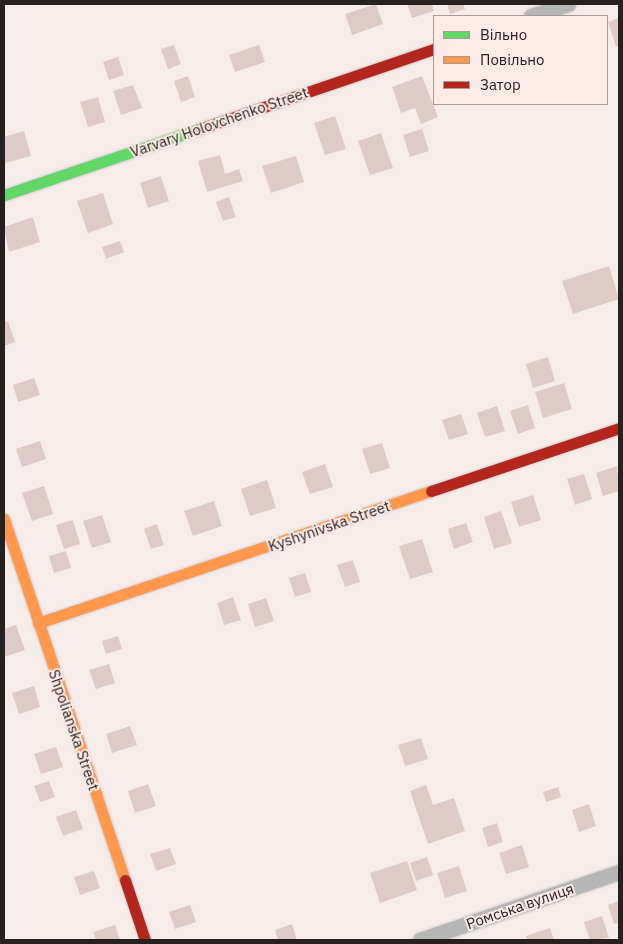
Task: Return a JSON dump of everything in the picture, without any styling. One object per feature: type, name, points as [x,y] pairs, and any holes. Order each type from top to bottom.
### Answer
[{"type":"street","points":[[534,15],[568,4]]},
{"type":"street","name":"Varvary Holovchenko Street","points":[[4,195],[433,49]]},
{"type":"street","name":"Kyshynivska Street","points":[[38,623],[619,428]]},
{"type":"street","name":"Shpolianska Street","points":[[4,519],[145,940]]},
{"type":"street","name":"Ромська вулиця","points":[[420,940],[619,872]]},
{"type":"building","points":[[376,4],[383,24],[352,35],[345,14]]},
{"type":"building","points":[[407,4],[432,4],[434,11],[412,18]]},
{"type":"building","points":[[447,4],[463,4],[465,9],[450,14]]},
{"type":"building","points":[[619,18],[619,46],[616,47],[608,22]]},
{"type":"building","points":[[174,45],[181,64],[168,69],[161,49]]},
{"type":"building","points":[[259,45],[265,62],[235,72],[229,55]]},
{"type":"building","points":[[118,57],[124,75],[109,80],[103,62]]},
{"type":"building","points":[[188,76],[195,97],[181,102],[174,81]]},
{"type":"building","points":[[422,76],[438,117],[421,124],[415,108],[401,113],[392,87]]},
{"type":"building","points":[[133,85],[142,108],[121,115],[113,91]]},
{"type":"building","points":[[98,97],[105,122],[88,127],[80,102]]},
{"type":"building","points":[[335,116],[346,149],[325,155],[314,123]]},
{"type":"building","points":[[422,129],[429,151],[410,157],[403,135]]},
{"type":"building","points":[[24,131],[31,156],[5,163],[4,137]]},
{"type":"building","points":[[381,133],[393,168],[370,175],[358,141]]},
{"type":"building","points":[[220,155],[225,174],[239,169],[243,181],[207,192],[198,161]]},
{"type":"building","points":[[296,156],[304,182],[271,193],[262,166]]},
{"type":"building","points":[[161,176],[169,201],[148,208],[140,183]]},
{"type":"building","points":[[103,193],[113,224],[88,233],[77,201]]},
{"type":"building","points":[[229,197],[236,217],[223,221],[216,202]]},
{"type":"building","points":[[33,217],[40,242],[9,252],[4,227]]},
{"type":"building","points":[[120,241],[124,252],[106,259],[102,247]]},
{"type":"building","points":[[609,266],[619,299],[573,314],[562,281]]},
{"type":"building","points":[[8,321],[15,342],[4,346],[4,322]]},
{"type":"building","points":[[548,357],[555,381],[533,388],[526,364]]},
{"type":"building","points":[[34,378],[40,395],[18,402],[13,385]]},
{"type":"building","points":[[564,383],[572,409],[543,418],[535,392]]},
{"type":"building","points":[[528,405],[535,428],[518,434],[510,411]]},
{"type":"building","points":[[497,406],[505,431],[485,437],[477,413]]},
{"type":"building","points":[[461,414],[468,434],[449,440],[442,420]]},
{"type":"building","points":[[40,441],[46,459],[22,467],[16,449]]},
{"type":"building","points":[[382,443],[390,468],[370,474],[362,449]]},
{"type":"building","points":[[325,464],[333,487],[310,494],[302,472]]},
{"type":"building","points":[[617,466],[619,491],[603,496],[596,473]]},
{"type":"building","points":[[584,474],[592,499],[575,505],[567,479]]},
{"type":"building","points":[[267,480],[276,508],[250,516],[241,489]]},
{"type":"building","points":[[44,486],[53,514],[32,521],[22,493]]},
{"type":"building","points":[[533,495],[541,520],[519,527],[511,502]]},
{"type":"building","points":[[214,501],[222,526],[193,536],[184,511]]},
{"type":"building","points":[[501,511],[512,543],[494,549],[484,517]]},
{"type":"building","points":[[102,515],[111,542],[92,548],[83,521]]},
{"type":"building","points":[[73,520],[80,544],[64,549],[56,525]]},
{"type":"building","points":[[466,523],[473,542],[454,549],[448,529]]},
{"type":"building","points":[[157,524],[164,545],[151,549],[144,529]]},
{"type":"building","points":[[422,539],[433,572],[410,579],[399,546]]},
{"type":"building","points":[[66,551],[71,568],[54,573],[49,556]]},
{"type":"building","points":[[353,560],[360,582],[345,587],[337,565]]},
{"type":"building","points":[[305,573],[311,592],[295,597],[289,578]]},
{"type":"building","points":[[233,597],[241,620],[224,625],[217,603]]},
{"type":"building","points":[[266,598],[274,621],[255,627],[248,604]]},
{"type":"building","points":[[16,625],[25,650],[4,657],[4,629]]},
{"type":"building","points":[[118,636],[122,649],[106,654],[102,641]]},
{"type":"building","points":[[109,664],[115,683],[96,689],[89,670]]},
{"type":"building","points":[[34,686],[40,707],[19,714],[12,693]]},
{"type":"building","points":[[130,726],[137,745],[112,753],[106,734]]},
{"type":"building","points":[[421,738],[428,759],[405,766],[398,745]]},
{"type":"building","points":[[56,747],[63,767],[41,774],[34,754]]},
{"type":"building","points":[[49,781],[55,797],[40,802],[34,786]]},
{"type":"building","points":[[148,784],[156,806],[135,813],[128,791]]},
{"type":"building","points":[[426,785],[433,805],[454,798],[465,831],[428,844],[410,791]]},
{"type":"building","points":[[558,787],[561,797],[546,802],[543,792]]},
{"type":"building","points":[[589,804],[596,826],[579,832],[572,810]]},
{"type":"building","points":[[76,810],[83,829],[63,836],[56,817]]},
{"type":"building","points":[[497,823],[503,842],[488,847],[482,828]]},
{"type":"building","points":[[522,845],[529,867],[506,874],[499,853]]},
{"type":"building","points":[[170,848],[176,864],[156,871],[150,854]]},
{"type":"building","points":[[427,857],[433,875],[416,881],[410,863]]},
{"type":"building","points":[[407,861],[417,890],[380,903],[370,873]]},
{"type":"building","points":[[459,866],[467,891],[445,898],[437,873]]},
{"type":"building","points":[[94,871],[100,888],[80,895],[74,877]]},
{"type":"building","points":[[619,901],[619,923],[614,924],[608,905]]},
{"type":"building","points":[[190,905],[196,922],[175,929],[169,912]]},
{"type":"building","points":[[602,916],[609,938],[590,940],[584,922]]},
{"type":"building","points":[[292,924],[297,940],[278,940],[275,930]]},
{"type":"building","points":[[115,925],[120,940],[96,940],[93,932]]},
{"type":"building","points":[[550,928],[554,940],[527,940],[526,936]]},
{"type":"traffic: fast","points":[[4,195],[199,129]]},
{"type":"traffic: slow","points":[[38,623],[431,491]]},
{"type":"traffic: slow","points":[[4,519],[125,880]]},
{"type":"traffic: jam","points":[[199,129],[433,49]]},
{"type":"traffic: jam","points":[[431,491],[619,428]]},
{"type":"traffic: jam","points":[[125,880],[145,940]]}]
